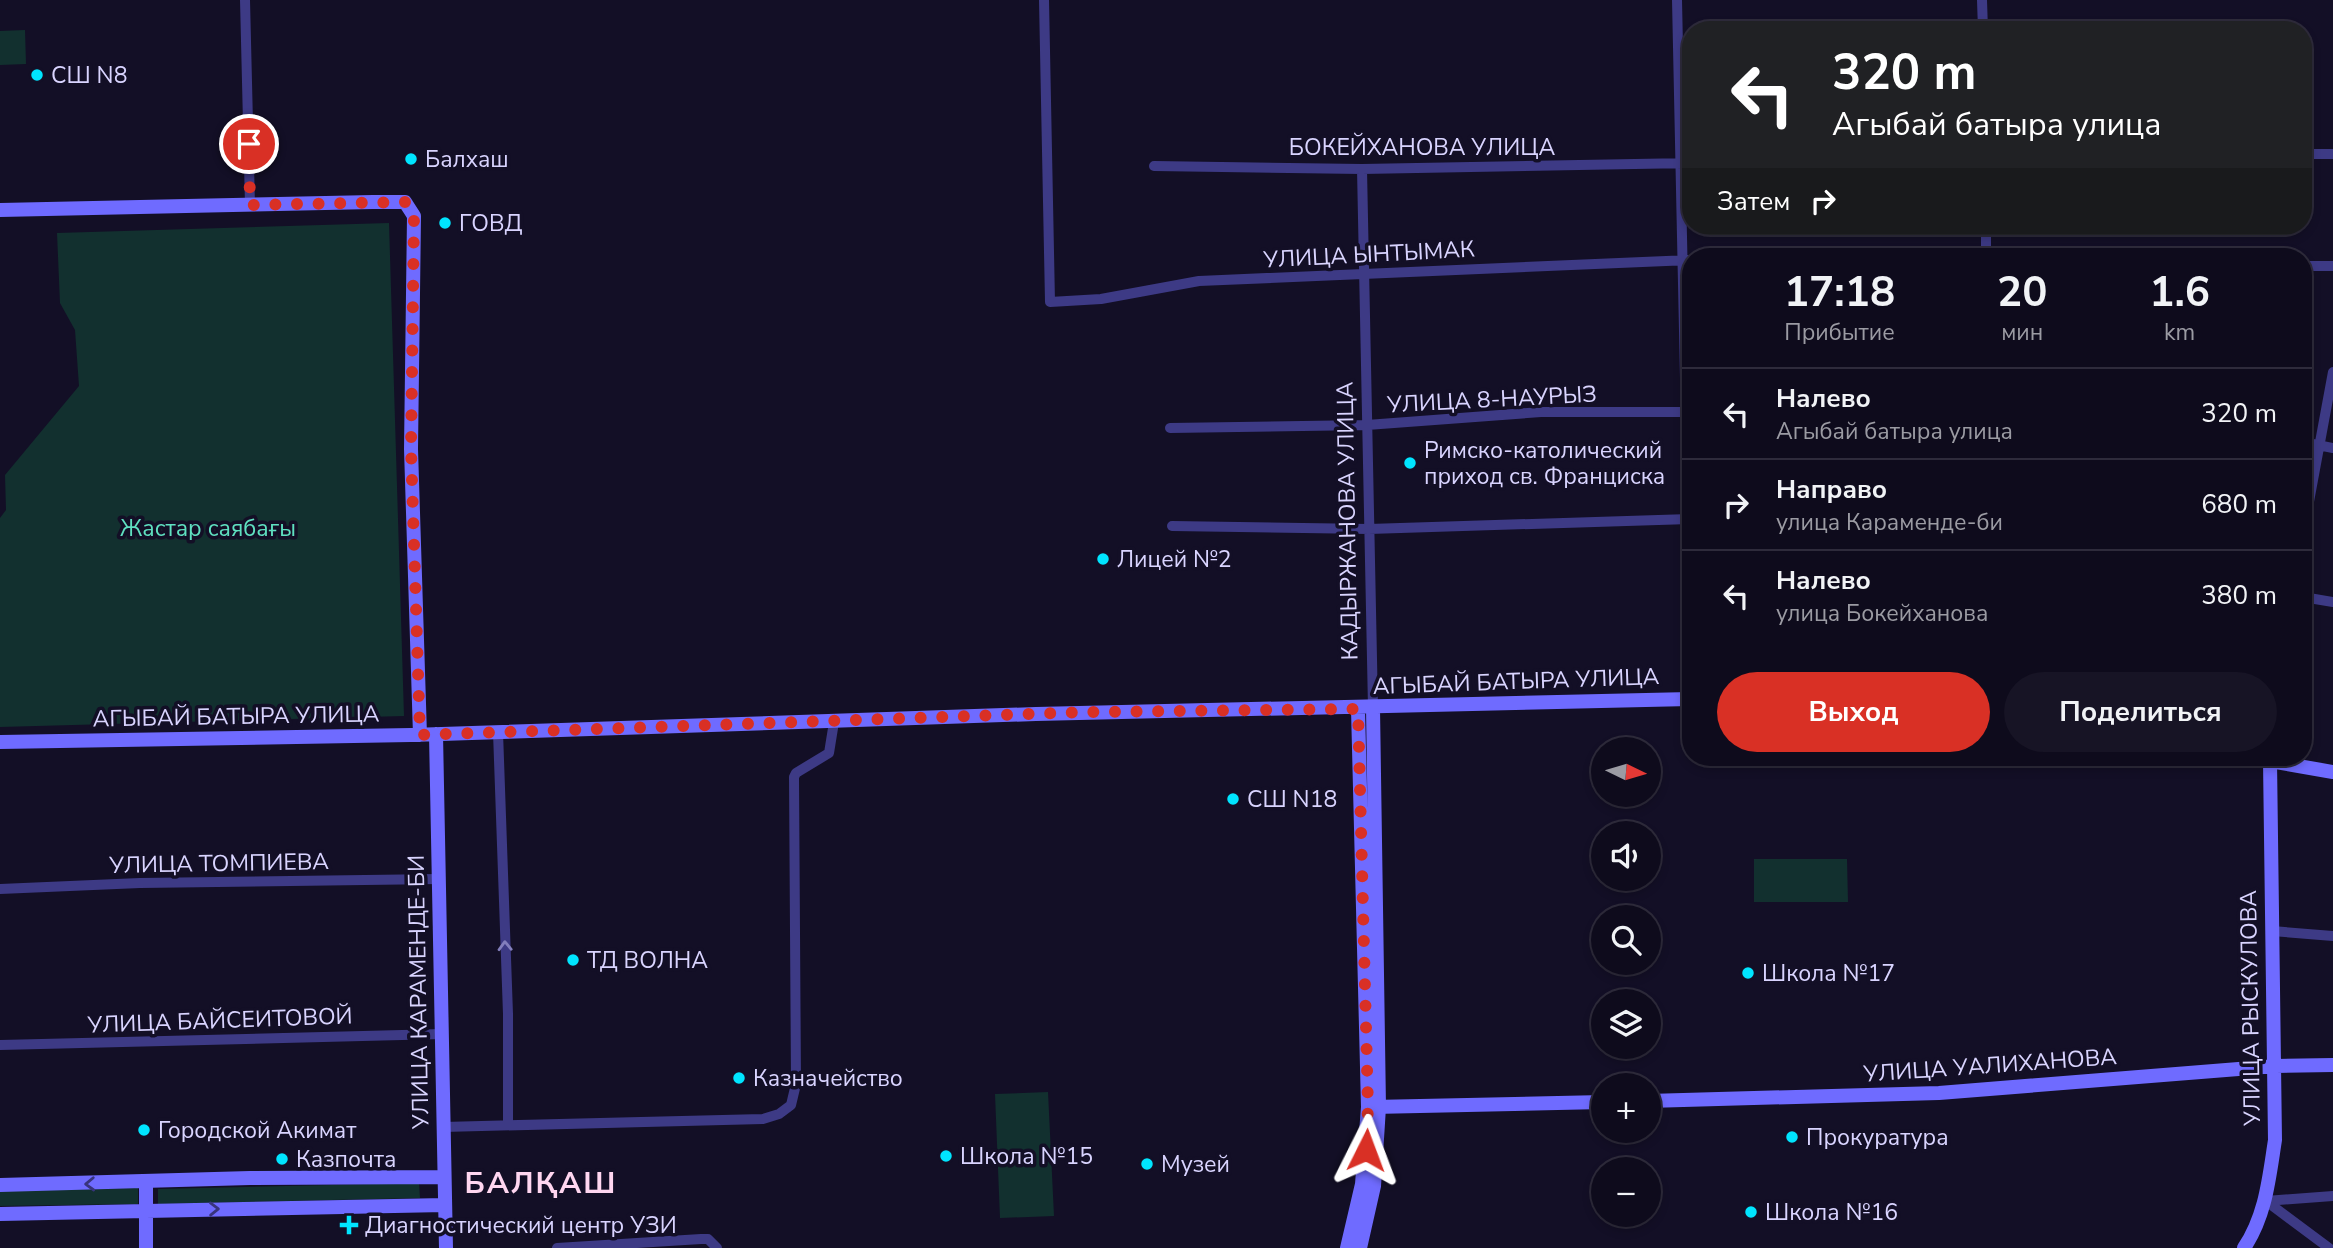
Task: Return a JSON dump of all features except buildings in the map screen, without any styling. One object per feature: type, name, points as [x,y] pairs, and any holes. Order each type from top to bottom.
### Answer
[{"type":"main road","points":[[0,210],[405,202],[414,216],[411,449],[420,735]]},
{"type":"main road","name":"АГЫБАЙ БАТЫРА УЛИЦА","points":[[0,742],[420,735],[1177,710],[1358,709],[1682,699]]},
{"type":"main road","name":"КАДЫРЖАНОВА УЛИЦА","points":[[1360,1248],[1374,1186],[1373,708]]},
{"type":"main road","name":"КАДЫРЖАНОВА УЛИЦА","points":[[1347,1248],[1362,1184],[1373,1107],[1358,709]]},
{"type":"main road","name":"УЛИЦА КАРАМЕНДЕ-БИ","points":[[436,734],[446,1248]]},
{"type":"main road","name":"УЛИЦА РЫСКУЛОВА","points":[[2244,1248],[2253,1235],[2266,1201],[2275,1140],[2276,1066],[2269,766]]},
{"type":"main road","points":[[2303,766],[2333,772]]},
{"type":"main road","name":"УЛИЦА УАЛИХАНОВА","points":[[1661,1101],[1939,1093],[2276,1066],[2333,1065]]},
{"type":"main road","points":[[1373,1107],[1591,1102]]},
{"type":"main road","points":[[0,1185],[444,1177]]},
{"type":"main road","points":[[146,1181],[146,1248]]},
{"type":"main road","points":[[0,1214],[445,1205]]},
{"type":"street","points":[[245,0],[250,205]]},
{"type":"street","name":"УЛИЦА ЫНТЫМАК","points":[[1044,0],[1050,302],[1101,299],[1199,281],[1682,260]]},
{"type":"street","points":[[1677,0],[1682,91]]},
{"type":"street","points":[[1982,0],[1983,21]]},
{"type":"street","points":[[2312,155],[2333,154]]},
{"type":"street","name":"БОКЕЙХАНОВА УЛИЦА","points":[[1154,166],[1362,169],[1682,163]]},
{"type":"street","name":"КАДЫРЖАНОВА УЛИЦА","points":[[1362,169],[1373,708]]},
{"type":"street","points":[[2312,266],[2333,266]]},
{"type":"street","points":[[2312,484],[2333,372]]},
{"type":"street","name":"УЛИЦА 8-НАУРЫЗ","points":[[1170,428],[1367,425],[1541,412],[1682,412]]},
{"type":"street","points":[[2312,444],[2333,448]]},
{"type":"street","points":[[1172,526],[1370,529],[1682,519]]},
{"type":"street","points":[[2312,598],[2333,602]]},
{"type":"street","points":[[443,1127],[763,1119],[779,1114],[791,1104],[796,1084],[794,777],[796,773],[828,753],[834,722]]},
{"type":"street","points":[[498,732],[508,1014],[508,1125]]},
{"type":"street","name":"УЛИЦА ТОМПИЕВА","points":[[0,889],[140,883],[439,879]]},
{"type":"street","points":[[2272,931],[2333,936]]},
{"type":"street","name":"УЛИЦА БАЙСЕИТОВОЙ","points":[[0,1045],[442,1034]]},
{"type":"street","points":[[2266,1201],[2333,1196]]},
{"type":"street","points":[[2266,1201],[2329,1248]]},
{"type":"street","points":[[557,1248],[701,1239],[708,1239],[717,1248]]},
{"type":"green space","points":[[25,30],[26,64],[0,65],[0,31]]},
{"type":"green space","name":"Жастар саябағы","points":[[389,223],[404,716],[0,727],[0,518],[6,510],[5,475],[79,386],[75,330],[60,303],[57,233]]},
{"type":"green space","points":[[1754,859],[1847,859],[1848,902],[1754,902]]},
{"type":"green space","points":[[1048,1092],[1054,1216],[1000,1218],[995,1094]]},
{"type":"green space","points":[[419,1183],[420,1198],[158,1204],[158,1189]]},
{"type":"green space","points":[[138,1188],[138,1204],[0,1206],[0,1190]]},
{"type":"place","name":"СШ N8","points":[[37,75]]},
{"type":"place","name":"Балхаш","points":[[411,159]]},
{"type":"place","name":"ГОВД","points":[[445,223]]},
{"type":"place","name":"Римско-католический приход св. Франциска","points":[[1410,463]]},
{"type":"place","name":"Лицей №2","points":[[1103,559]]},
{"type":"place","name":"СШ N18","points":[[1233,799]]},
{"type":"place","name":"ТД ВОЛНА","points":[[573,960]]},
{"type":"place","name":"Школа №17","points":[[1748,973]]},
{"type":"place","name":"Казначейство","points":[[739,1078]]},
{"type":"place","name":"Городской Акимат","points":[[144,1130]]},
{"type":"place","name":"Прокуратура","points":[[1792,1137]]},
{"type":"place","name":"Школа №15","points":[[946,1156]]},
{"type":"place","name":"Казпочта","points":[[282,1159]]},
{"type":"place","name":"Музей","points":[[1147,1164]]},
{"type":"place","name":"Школа №16","points":[[1751,1212]]},
{"type":"place","name":"Диагностический центр УЗИ","points":[[349,1225]]},
{"type":"district","name":"БАЛҚАШ","points":[[541,1183]]},
{"type":"route","points":[[249,144],[250,205],[405,202],[411,207],[414,216],[411,449],[420,735],[1086,712],[1358,709],[1368,1107],[1366,1150]]}]
